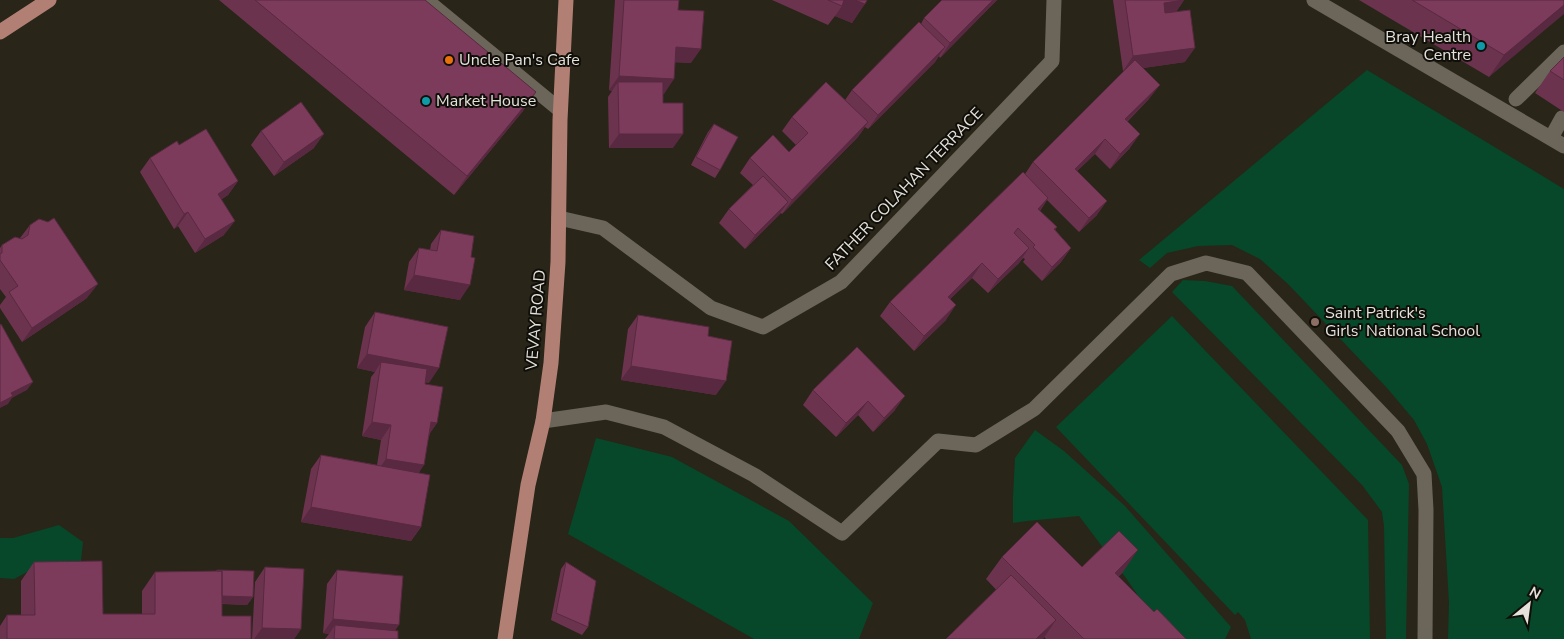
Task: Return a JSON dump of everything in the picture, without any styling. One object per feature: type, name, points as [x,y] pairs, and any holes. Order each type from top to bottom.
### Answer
[{"type":"main road","points":[[0,32],[49,0]]},
{"type":"main road","name":"VEVAY ROAD","points":[[505,639],[528,485],[543,421],[552,354],[558,262],[560,110],[566,0]]},
{"type":"street","points":[[426,0],[560,110]]},
{"type":"street","name":"FATHER COLAHAN TERRACE","points":[[559,218],[603,228],[711,308],[763,327],[841,282],[1052,61],[1054,0]]},
{"type":"street","points":[[1314,0],[1557,142],[1562,118]]},
{"type":"street","points":[[1516,99],[1564,52]]},
{"type":"street","points":[[543,421],[606,412],[664,427],[754,475],[842,533],[938,441],[976,445],[1034,409],[1171,274],[1206,263],[1247,273],[1398,431],[1424,474],[1426,510],[1425,639]]},
{"type":"green space","points":[[1367,70],[1564,189],[1564,639],[1448,639],[1449,603],[1442,487],[1427,444],[1414,420],[1387,388],[1288,284],[1260,259],[1232,245],[1198,246],[1167,253],[1150,268],[1139,260]]},
{"type":"green space","points":[[1183,280],[1205,281],[1232,286],[1402,465],[1409,484],[1406,639],[1386,639],[1384,526],[1382,512],[1362,485],[1172,292]]},
{"type":"green space","points":[[1172,316],[1368,520],[1370,639],[1251,639],[1245,620],[1238,612],[1235,615],[1056,427]]},
{"type":"green space","points":[[1035,430],[1064,451],[1125,506],[1231,627],[1225,639],[1161,639],[1145,606],[1079,516],[1013,523],[1015,458]]},
{"type":"green space","points":[[596,438],[672,457],[789,521],[873,603],[859,639],[754,639],[568,534]]},
{"type":"green space","points":[[59,525],[83,542],[81,561],[53,564],[31,570],[14,579],[0,578],[0,538],[13,538]]},
{"type":"building","name":"Market House","points":[[255,0],[425,0],[536,92],[467,176]]},
{"type":"building","points":[[624,0],[679,0],[678,10],[704,11],[701,49],[676,47],[674,79],[619,76]]},
{"type":"building","points":[[828,0],[844,0],[842,6]]},
{"type":"building","points":[[855,0],[867,0],[865,4]]},
{"type":"building","points":[[942,0],[993,0],[950,43],[924,18]]},
{"type":"building","points":[[1125,0],[1184,0],[1164,3],[1165,13],[1190,10],[1195,48],[1133,56]]},
{"type":"building","points":[[1412,0],[1564,0],[1564,5],[1504,55]]},
{"type":"building","points":[[919,22],[945,47],[878,115],[852,90]]},
{"type":"building","points":[[1564,57],[1564,80],[1550,71]]},
{"type":"building","points":[[1135,60],[1160,85],[1125,119],[1140,134],[1120,154],[1105,139],[1075,169],[1107,201],[1089,218],[1033,162]]},
{"type":"building","points":[[618,82],[663,82],[663,103],[683,103],[683,134],[619,134]]},
{"type":"building","points":[[826,82],[868,122],[792,200],[750,158],[773,135],[789,152],[808,133],[792,117]]},
{"type":"building","points":[[301,102],[324,134],[284,162],[261,131]]},
{"type":"building","points":[[714,124],[738,137],[720,170],[696,157]]},
{"type":"building","points":[[206,129],[238,181],[218,194],[235,221],[205,239],[188,212],[184,214],[150,158],[177,141],[179,145]]},
{"type":"building","points":[[1023,172],[1048,198],[1038,209],[1057,227],[1054,229],[1071,248],[1052,267],[1033,247],[1035,245],[1018,228],[1014,233],[1029,248],[998,279],[982,263],[948,297],[956,305],[924,336],[890,302]]},
{"type":"building","points":[[763,176],[788,202],[755,235],[729,209]]},
{"type":"building","points":[[54,218],[98,284],[32,328],[9,292],[18,286],[0,260],[0,254],[2,253],[2,245],[15,237],[22,239],[28,235],[30,225],[39,219],[48,222]]},
{"type":"building","points":[[441,230],[474,236],[471,257],[475,258],[470,285],[414,275],[419,248],[437,251]]},
{"type":"building","points":[[375,312],[448,327],[439,368],[367,354]]},
{"type":"building","points":[[638,315],[709,327],[708,336],[732,341],[726,381],[631,366]]},
{"type":"building","points":[[0,325],[33,382],[11,393],[13,396],[0,403]]},
{"type":"building","points":[[857,347],[905,396],[884,418],[868,401],[846,423],[813,390]]},
{"type":"building","points":[[381,362],[427,369],[425,384],[443,387],[437,423],[431,422],[424,465],[386,459],[391,425],[372,422]]},
{"type":"building","points":[[321,455],[430,475],[421,527],[311,507]]},
{"type":"building","points":[[1037,522],[1082,567],[1119,531],[1138,550],[1115,573],[1154,612],[1157,609],[1186,639],[1084,639],[1002,557]]},
{"type":"building","points":[[102,561],[103,614],[155,614],[155,572],[222,571],[222,616],[251,616],[251,639],[7,639],[7,615],[35,615],[34,562]]},
{"type":"building","points":[[566,562],[596,581],[588,627],[556,613]]},
{"type":"building","points":[[265,567],[304,569],[301,629],[262,628]]},
{"type":"building","points":[[217,570],[254,571],[253,597],[222,596],[222,571]]},
{"type":"building","points":[[337,570],[403,576],[399,625],[333,619]]},
{"type":"building","points":[[1011,575],[1056,620],[1036,639],[946,639]]},
{"type":"building","points":[[335,625],[398,631],[398,639],[334,639]]},
{"type":"place","name":"Bray Health Centre","points":[[1481,46]]},
{"type":"place","name":"Uncle Pan's Cafe","points":[[449,60]]},
{"type":"place","name":"Market House","points":[[426,101]]},
{"type":"place","name":"Saint Patrick's Girls' National School","points":[[1315,322]]}]
